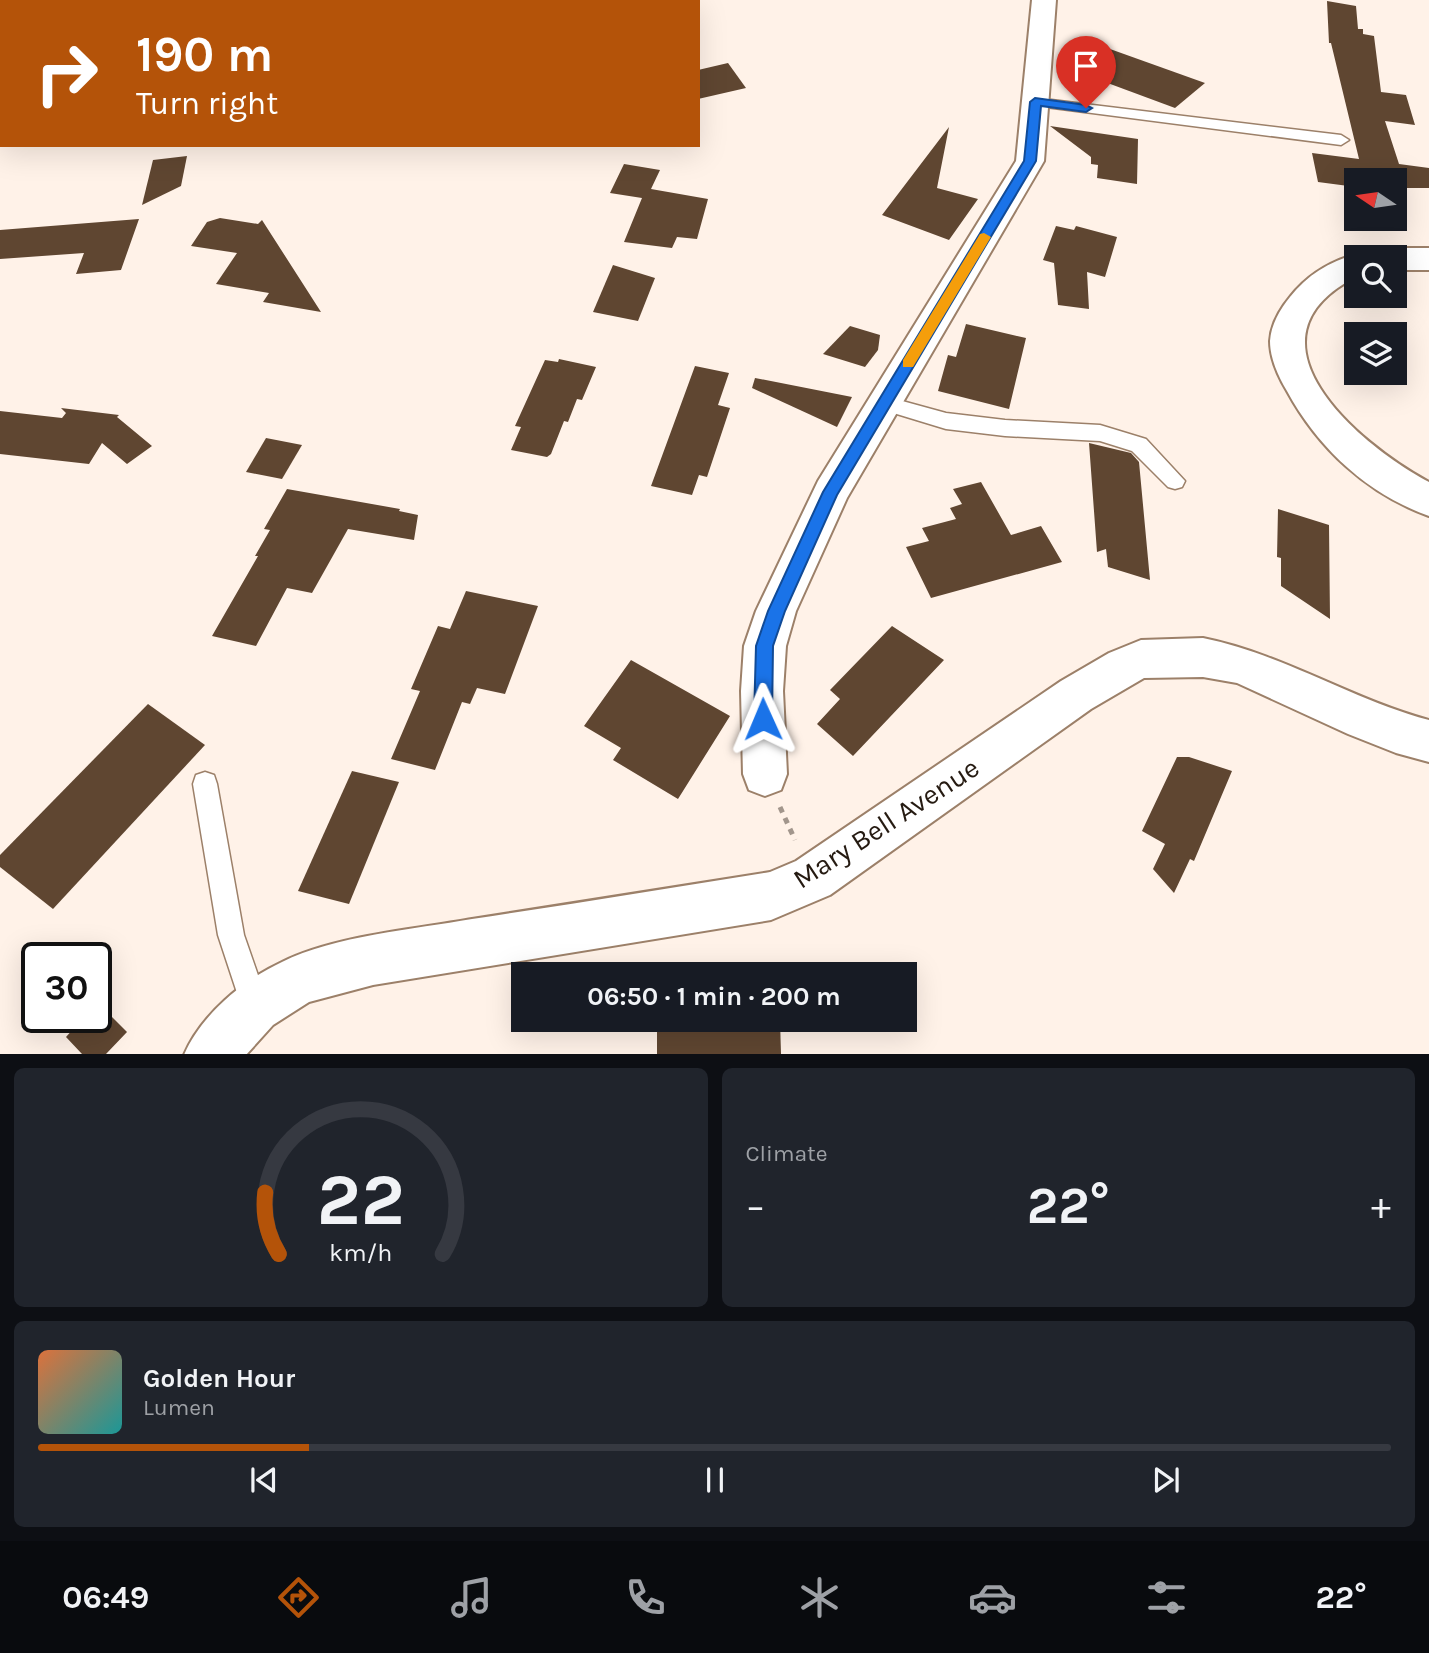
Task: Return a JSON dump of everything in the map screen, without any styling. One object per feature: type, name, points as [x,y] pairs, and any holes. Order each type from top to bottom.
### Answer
[{"type":"street","points":[[765,774],[762,691],[765,646],[776,611],[831,492],[1030,161],[1044,0]]},
{"type":"street","points":[[1407,259],[1429,260]]},
{"type":"street","points":[[1344,272],[1313,291],[1295,311],[1287,340],[1296,373],[1313,408],[1348,448],[1388,479],[1429,500]]},
{"type":"street","name":"Mary Bell Avenue","points":[[211,1054],[255,1007],[298,979],[373,960],[771,896],[813,878],[1076,695],[1117,669],[1143,659],[1199,657],[1231,663],[1281,679],[1380,726],[1429,741]]},
{"type":"lane","points":[[1035,102],[1341,141]]},
{"type":"lane","points":[[884,403],[946,421],[1004,428],[1100,433],[1139,445],[1175,481]]},
{"type":"lane","points":[[205,784],[231,935],[255,1007]]},
{"type":"path","points":[[765,774],[813,878]]},
{"type":"building","points":[[1327,1],[1356,6],[1358,29],[1363,29],[1363,34],[1374,36],[1381,92],[1406,95],[1415,125],[1385,121],[1399,164],[1429,168],[1429,188],[1407,188],[1407,168],[1344,168],[1344,185],[1318,182],[1312,153],[1359,159],[1329,43]]},
{"type":"building","points":[[1110,49],[1205,83],[1175,108],[1086,75]]},
{"type":"building","points":[[728,63],[746,88],[700,99],[700,70]]},
{"type":"building","points":[[1050,126],[1138,139],[1137,184],[1097,178],[1098,165],[1091,164],[1091,157]]},
{"type":"building","points":[[949,127],[937,188],[978,199],[949,240],[882,215]]},
{"type":"building","points":[[187,156],[181,186],[142,205],[153,160]]},
{"type":"building","points":[[624,164],[660,170],[651,189],[708,199],[697,239],[677,237],[672,248],[624,242],[642,198],[610,193]]},
{"type":"building","points":[[220,218],[258,224],[262,220],[321,312],[263,302],[269,293],[216,284],[237,253],[191,246],[207,222]]},
{"type":"building","points":[[139,219],[121,270],[76,274],[84,253],[0,259],[0,230]]},
{"type":"building","points":[[1056,226],[1074,230],[1076,226],[1117,237],[1105,277],[1087,272],[1089,309],[1058,305],[1054,263],[1043,260]]},
{"type":"building","points":[[613,265],[655,278],[638,321],[593,312]]},
{"type":"building","points":[[966,324],[1026,338],[1009,409],[938,391],[948,355],[956,357]]},
{"type":"building","points":[[850,326],[880,335],[878,350],[865,367],[823,354]]},
{"type":"building","points":[[559,359],[596,367],[582,400],[577,399],[568,422],[564,421],[551,454],[547,457],[511,450],[521,427],[515,426],[545,360],[558,362]]},
{"type":"building","points":[[695,366],[729,373],[718,405],[730,408],[707,477],[699,475],[692,495],[651,486]]},
{"type":"building","points":[[755,378],[852,397],[837,427],[752,388]]},
{"type":"building","points":[[61,408],[119,415],[117,417],[152,446],[127,464],[102,443],[89,464],[0,454],[0,411],[62,418],[66,413]]},
{"type":"building","points":[[266,438],[302,445],[282,479],[246,472]]},
{"type":"building","points":[[1089,443],[1131,453],[1139,462],[1150,580],[1108,567],[1106,549],[1097,552]]},
{"type":"building","points":[[981,482],[1011,535],[1041,526],[1062,562],[931,598],[906,547],[929,541],[922,528],[956,519],[950,508],[962,504],[953,489]]},
{"type":"building","points":[[287,489],[400,509],[399,511],[418,515],[414,540],[348,529],[312,593],[287,588],[256,646],[212,636],[258,556],[255,556],[270,530],[264,529]]},
{"type":"building","points":[[1278,509],[1329,525],[1330,619],[1281,586],[1281,558],[1277,557]]},
{"type":"building","points":[[466,591],[538,606],[505,694],[477,688],[470,704],[462,702],[435,770],[391,759],[420,691],[411,689],[438,626],[450,629]]},
{"type":"building","points":[[892,626],[944,660],[853,756],[817,724],[840,699],[830,690]]},
{"type":"building","points":[[631,660],[730,716],[678,799],[613,760],[621,748],[584,726]]},
{"type":"building","points":[[148,704],[205,745],[53,909],[0,867],[0,855]]},
{"type":"building","points":[[1177,757],[1189,757],[1232,771],[1194,861],[1190,859],[1174,893],[1153,869],[1165,844],[1142,831]]},
{"type":"building","points":[[352,771],[399,782],[349,904],[298,891]]},
{"type":"building","points":[[112,1017],[127,1032],[106,1054],[82,1054],[66,1037],[70,1033],[112,1033]]},
{"type":"building","points":[[657,1032],[780,1032],[781,1054],[657,1054]]},
{"type":"slow traffic","points":[[908,363],[984,237]]},
{"type":"route","points":[[763,719],[765,646],[776,611],[831,492],[1030,161],[1035,102],[1086,108]]}]
